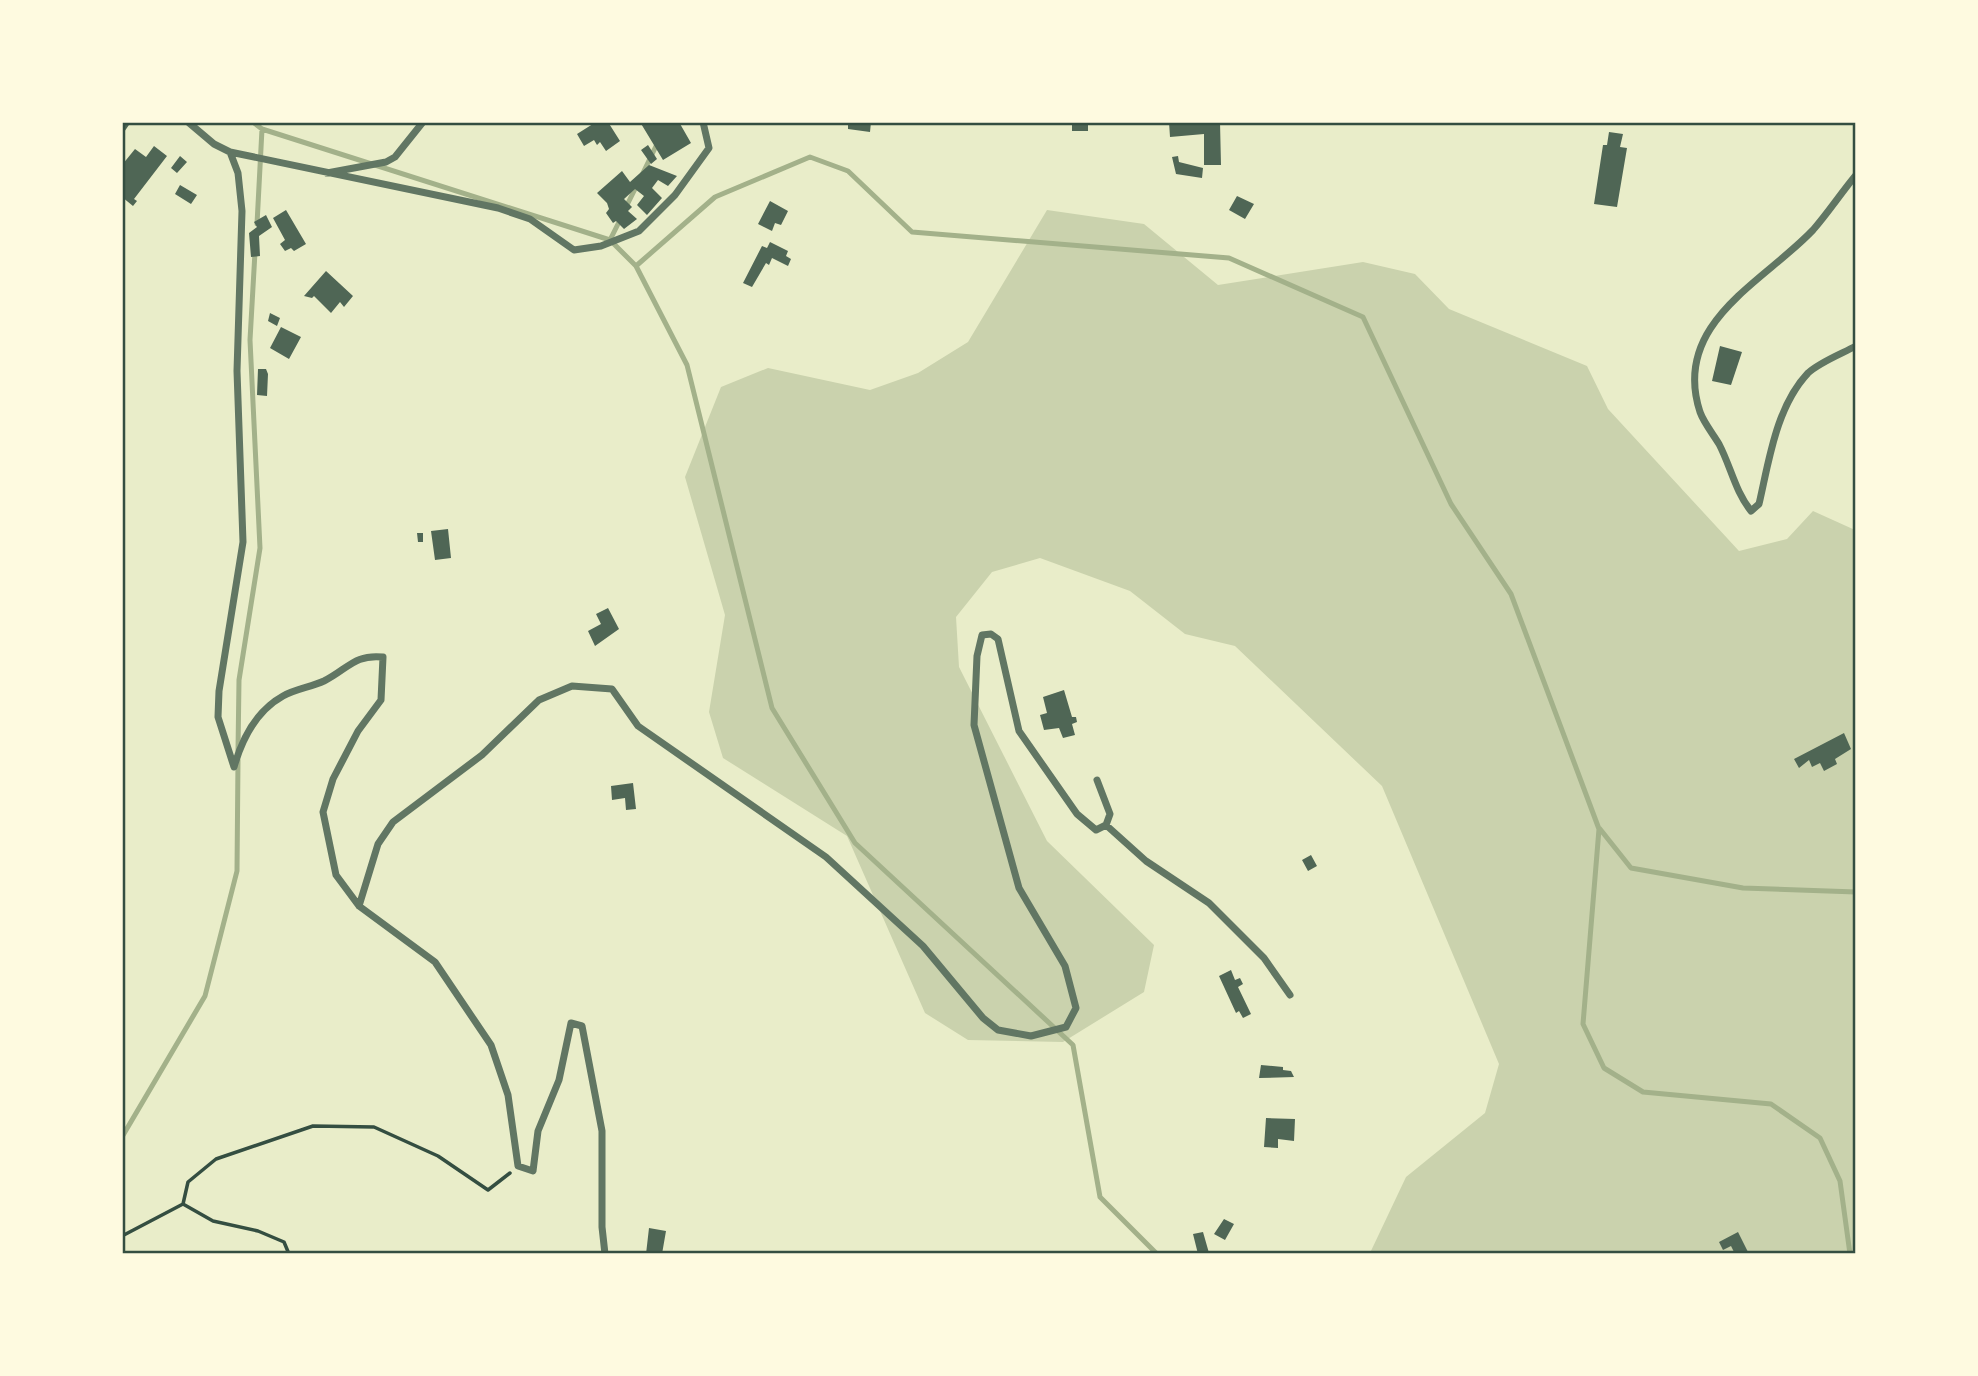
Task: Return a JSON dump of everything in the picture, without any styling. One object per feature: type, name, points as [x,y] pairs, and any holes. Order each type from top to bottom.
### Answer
[{"type":"street","points":[[188,122],[214,144],[230,152],[498,208],[530,219],[574,250],[587,250],[639,231],[676,195],[709,148],[703,122]]},
{"type":"street","points":[[325,173],[386,162],[395,157],[422,122]]},
{"type":"street","points":[[230,152],[238,173],[242,211],[237,371],[243,542],[219,691],[218,717],[234,767],[241,741],[262,713],[283,696],[324,681],[365,655],[383,657],[381,701],[358,731],[333,779],[323,812],[337,875],[359,906],[435,962],[491,1045],[508,1095],[518,1166],[533,1171],[538,1131],[559,1080],[571,1023],[582,1026],[602,1131],[602,1227],[605,1254]]},
{"type":"street","points":[[1856,175],[1812,230],[1720,313],[1699,348],[1696,380],[1700,412],[1720,447],[1740,497],[1751,511],[1759,505],[1772,448],[1788,403],[1810,372],[1856,346]]},
{"type":"street","points":[[359,906],[378,844],[393,822],[482,755],[539,699],[572,686],[612,690],[638,726],[826,857],[923,946],[983,1018],[998,1030],[1031,1036],[1066,1027],[1076,1008],[1065,966],[1018,888],[974,725],[977,656],[982,635],[991,634],[998,639],[1019,731],[1077,814],[1096,830],[1105,825],[1110,814],[1097,780]]},
{"type":"street","points":[[1105,825],[1146,861],[1209,903],[1264,958],[1290,995]]},
{"type":"path","points":[[122,1236],[183,1204],[188,1182],[216,1159],[313,1126],[374,1127],[438,1156],[488,1190],[518,1166]]},
{"type":"path","points":[[183,1204],[213,1220],[258,1231],[284,1242],[289,1254]]},
{"type":"green space","points":[[1047,210],[1144,224],[1218,285],[1363,262],[1415,274],[1449,309],[1587,366],[1608,409],[1739,551],[1787,539],[1813,511],[1855,530],[1855,1253],[1370,1253],[1406,1177],[1485,1113],[1499,1064],[1382,786],[1235,646],[1185,634],[1130,591],[1040,558],[992,572],[956,617],[959,667],[1047,841],[1154,945],[1144,992],[1063,1042],[968,1040],[925,1013],[847,836],[723,758],[709,712],[725,615],[685,477],[721,387],[768,368],[870,390],[918,373],[968,342]]},
{"type":"building","points":[[122,122],[131,122],[122,135]]},
{"type":"building","points":[[596,122],[608,122],[620,141],[606,151],[600,142],[597,145],[594,140],[584,146],[577,134]]},
{"type":"building","points":[[640,122],[679,122],[691,143],[663,160]]},
{"type":"building","points":[[848,122],[871,122],[870,132],[848,129]]},
{"type":"building","points":[[1072,122],[1088,122],[1088,131],[1072,131]]},
{"type":"building","points":[[1169,122],[1220,122],[1221,165],[1204,165],[1204,134],[1170,137]]},
{"type":"building","points":[[1609,132],[1623,134],[1620,147],[1627,148],[1617,207],[1594,204],[1603,145],[1607,145]]},
{"type":"building","points":[[648,145],[657,159],[651,164],[641,150]]},
{"type":"building","points":[[154,146],[167,156],[134,199],[137,201],[133,206],[122,197],[122,165],[135,149],[146,157]]},
{"type":"building","points":[[180,156],[187,162],[177,173],[171,168]]},
{"type":"building","points":[[1178,156],[1179,162],[1203,168],[1202,178],[1176,174],[1172,157]]},
{"type":"building","points":[[649,165],[677,176],[668,186],[658,180],[652,188],[662,198],[647,215],[637,205],[644,196],[635,189],[624,199],[632,207],[628,211],[637,219],[624,229],[616,221],[613,223],[606,213],[609,209],[607,203],[597,193],[622,171],[630,182]]},
{"type":"building","points":[[180,185],[197,195],[191,204],[175,194]]},
{"type":"building","points":[[1237,196],[1254,204],[1245,219],[1229,210]]},
{"type":"building","points":[[770,201],[788,211],[781,225],[775,223],[772,231],[758,224]]},
{"type":"building","points":[[286,210],[306,244],[294,251],[291,248],[285,251],[280,244],[285,240],[273,218]]},
{"type":"building","points":[[266,215],[272,227],[259,236],[260,256],[251,257],[249,233],[257,227],[254,222]]},
{"type":"building","points":[[770,242],[788,251],[786,256],[791,259],[788,266],[772,258],[769,265],[766,263],[752,287],[743,283],[762,246],[767,248]]},
{"type":"building","points":[[326,271],[353,296],[344,307],[340,302],[331,313],[314,296],[304,296]]},
{"type":"building","points":[[270,313],[280,318],[277,326],[268,321]]},
{"type":"building","points":[[281,327],[301,337],[289,359],[270,348]]},
{"type":"building","points":[[1720,346],[1742,352],[1731,385],[1712,381]]},
{"type":"building","points":[[258,369],[266,369],[268,374],[267,396],[257,395]]},
{"type":"building","points":[[448,529],[451,558],[435,560],[431,531]]},
{"type":"building","points":[[417,533],[423,533],[423,542],[418,542]]},
{"type":"building","points":[[608,608],[619,629],[595,646],[588,631],[601,624],[596,614]]},
{"type":"building","points":[[1064,690],[1072,717],[1076,717],[1077,722],[1072,724],[1075,735],[1063,738],[1059,728],[1044,730],[1040,715],[1047,713],[1043,697]]},
{"type":"building","points":[[1844,733],[1851,749],[1835,759],[1837,764],[1824,771],[1820,763],[1812,767],[1809,760],[1799,768],[1794,759]]},
{"type":"building","points":[[633,783],[636,809],[626,810],[625,798],[612,800],[611,786]]},
{"type":"building","points":[[1311,855],[1317,866],[1308,871],[1302,860]]},
{"type":"building","points":[[1231,970],[1235,980],[1240,978],[1243,984],[1238,987],[1251,1014],[1243,1018],[1239,1011],[1236,1013],[1219,976]]},
{"type":"building","points":[[1261,1065],[1283,1067],[1283,1070],[1291,1071],[1294,1077],[1259,1078]]},
{"type":"building","points":[[1266,1118],[1295,1119],[1294,1141],[1278,1139],[1278,1148],[1264,1147]]},
{"type":"building","points":[[1224,1219],[1234,1224],[1225,1240],[1214,1234]]},
{"type":"building","points":[[649,1228],[666,1231],[662,1254],[646,1254]]},
{"type":"building","points":[[1203,1232],[1209,1253],[1198,1254],[1193,1234]]},
{"type":"building","points":[[1738,1232],[1749,1254],[1735,1254],[1731,1246],[1723,1250],[1719,1242]]},
{"type":"waterway","points":[[253,122],[262,129],[610,240],[636,266],[687,365],[772,708],[855,843],[1073,1045],[1100,1197],[1157,1254]]},
{"type":"waterway","points":[[257,224],[262,129]]},
{"type":"waterway","points":[[642,175],[658,142]]},
{"type":"waterway","points":[[636,266],[715,197],[810,157],[848,171],[912,232],[1229,258],[1363,317],[1451,504],[1511,594],[1599,829],[1583,1024],[1604,1068],[1643,1092],[1771,1104],[1820,1138],[1840,1181],[1850,1254]]},
{"type":"waterway","points":[[625,209],[638,183]]},
{"type":"waterway","points":[[610,240],[621,218]]},
{"type":"waterway","points":[[238,751],[239,680],[260,548],[250,340],[255,252]]},
{"type":"waterway","points":[[122,1137],[205,996],[237,871],[238,760]]},
{"type":"waterway","points":[[1600,829],[1631,868],[1743,888],[1856,892]]}]
